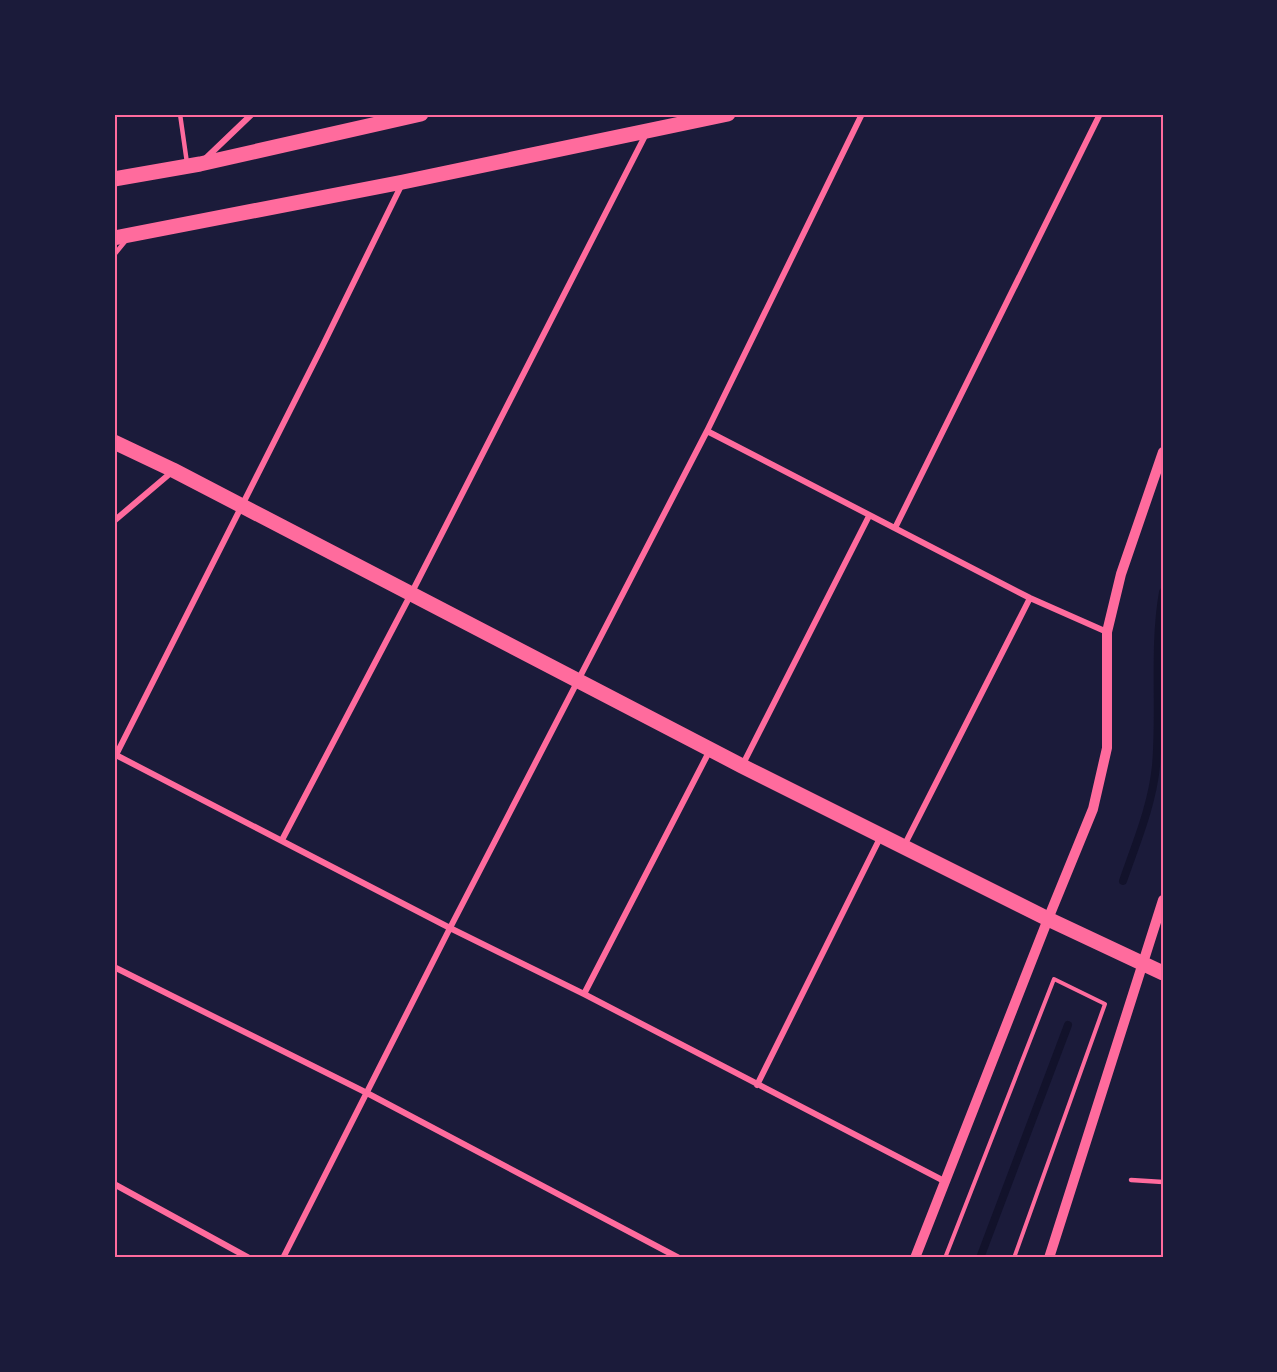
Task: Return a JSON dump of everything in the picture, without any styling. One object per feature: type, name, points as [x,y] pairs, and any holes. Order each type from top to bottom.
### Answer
[{"type":"main road","points":[[114,179],[194,165],[421,114]]},
{"type":"main road","points":[[114,238],[403,182],[728,114]]},
{"type":"main road","points":[[114,442],[173,470],[710,750],[1047,919],[1163,973]]},
{"type":"street","points":[[194,165],[252,114]]},
{"type":"street","points":[[283,1258],[450,928],[707,432],[862,114]]},
{"type":"street","points":[[896,528],[1100,114]]},
{"type":"street","points":[[282,840],[649,129]]},
{"type":"street","points":[[403,182],[115,754],[946,1182]]},
{"type":"street","points":[[707,432],[1030,598],[1107,632]]},
{"type":"street","points":[[915,1258],[1047,919],[1093,809],[1107,748],[1107,632],[1121,574],[1163,452]]},
{"type":"street","points":[[114,521],[173,470]]},
{"type":"street","points":[[742,766],[869,516]]},
{"type":"street","points":[[904,846],[1030,598]]},
{"type":"street","points":[[584,994],[710,750]]},
{"type":"street","points":[[757,1085],[882,835]]},
{"type":"street","points":[[1049,1258],[1163,900]]},
{"type":"street","points":[[114,967],[367,1093],[679,1258]]},
{"type":"street","points":[[114,1184],[249,1258]]},
{"type":"lane","points":[[180,114],[194,165]]},
{"type":"lane","points":[[114,255],[130,235]]},
{"type":"lane","points":[[1131,1180],[1163,1182]]},
{"type":"path","points":[[945,1258],[1054,979],[1105,1004],[1014,1258]]},
{"type":"waterway","points":[[1123,881],[1143,824],[1154,781],[1157,744],[1158,636],[1163,592]]},
{"type":"waterway","points":[[980,1258],[1068,1025]]}]
